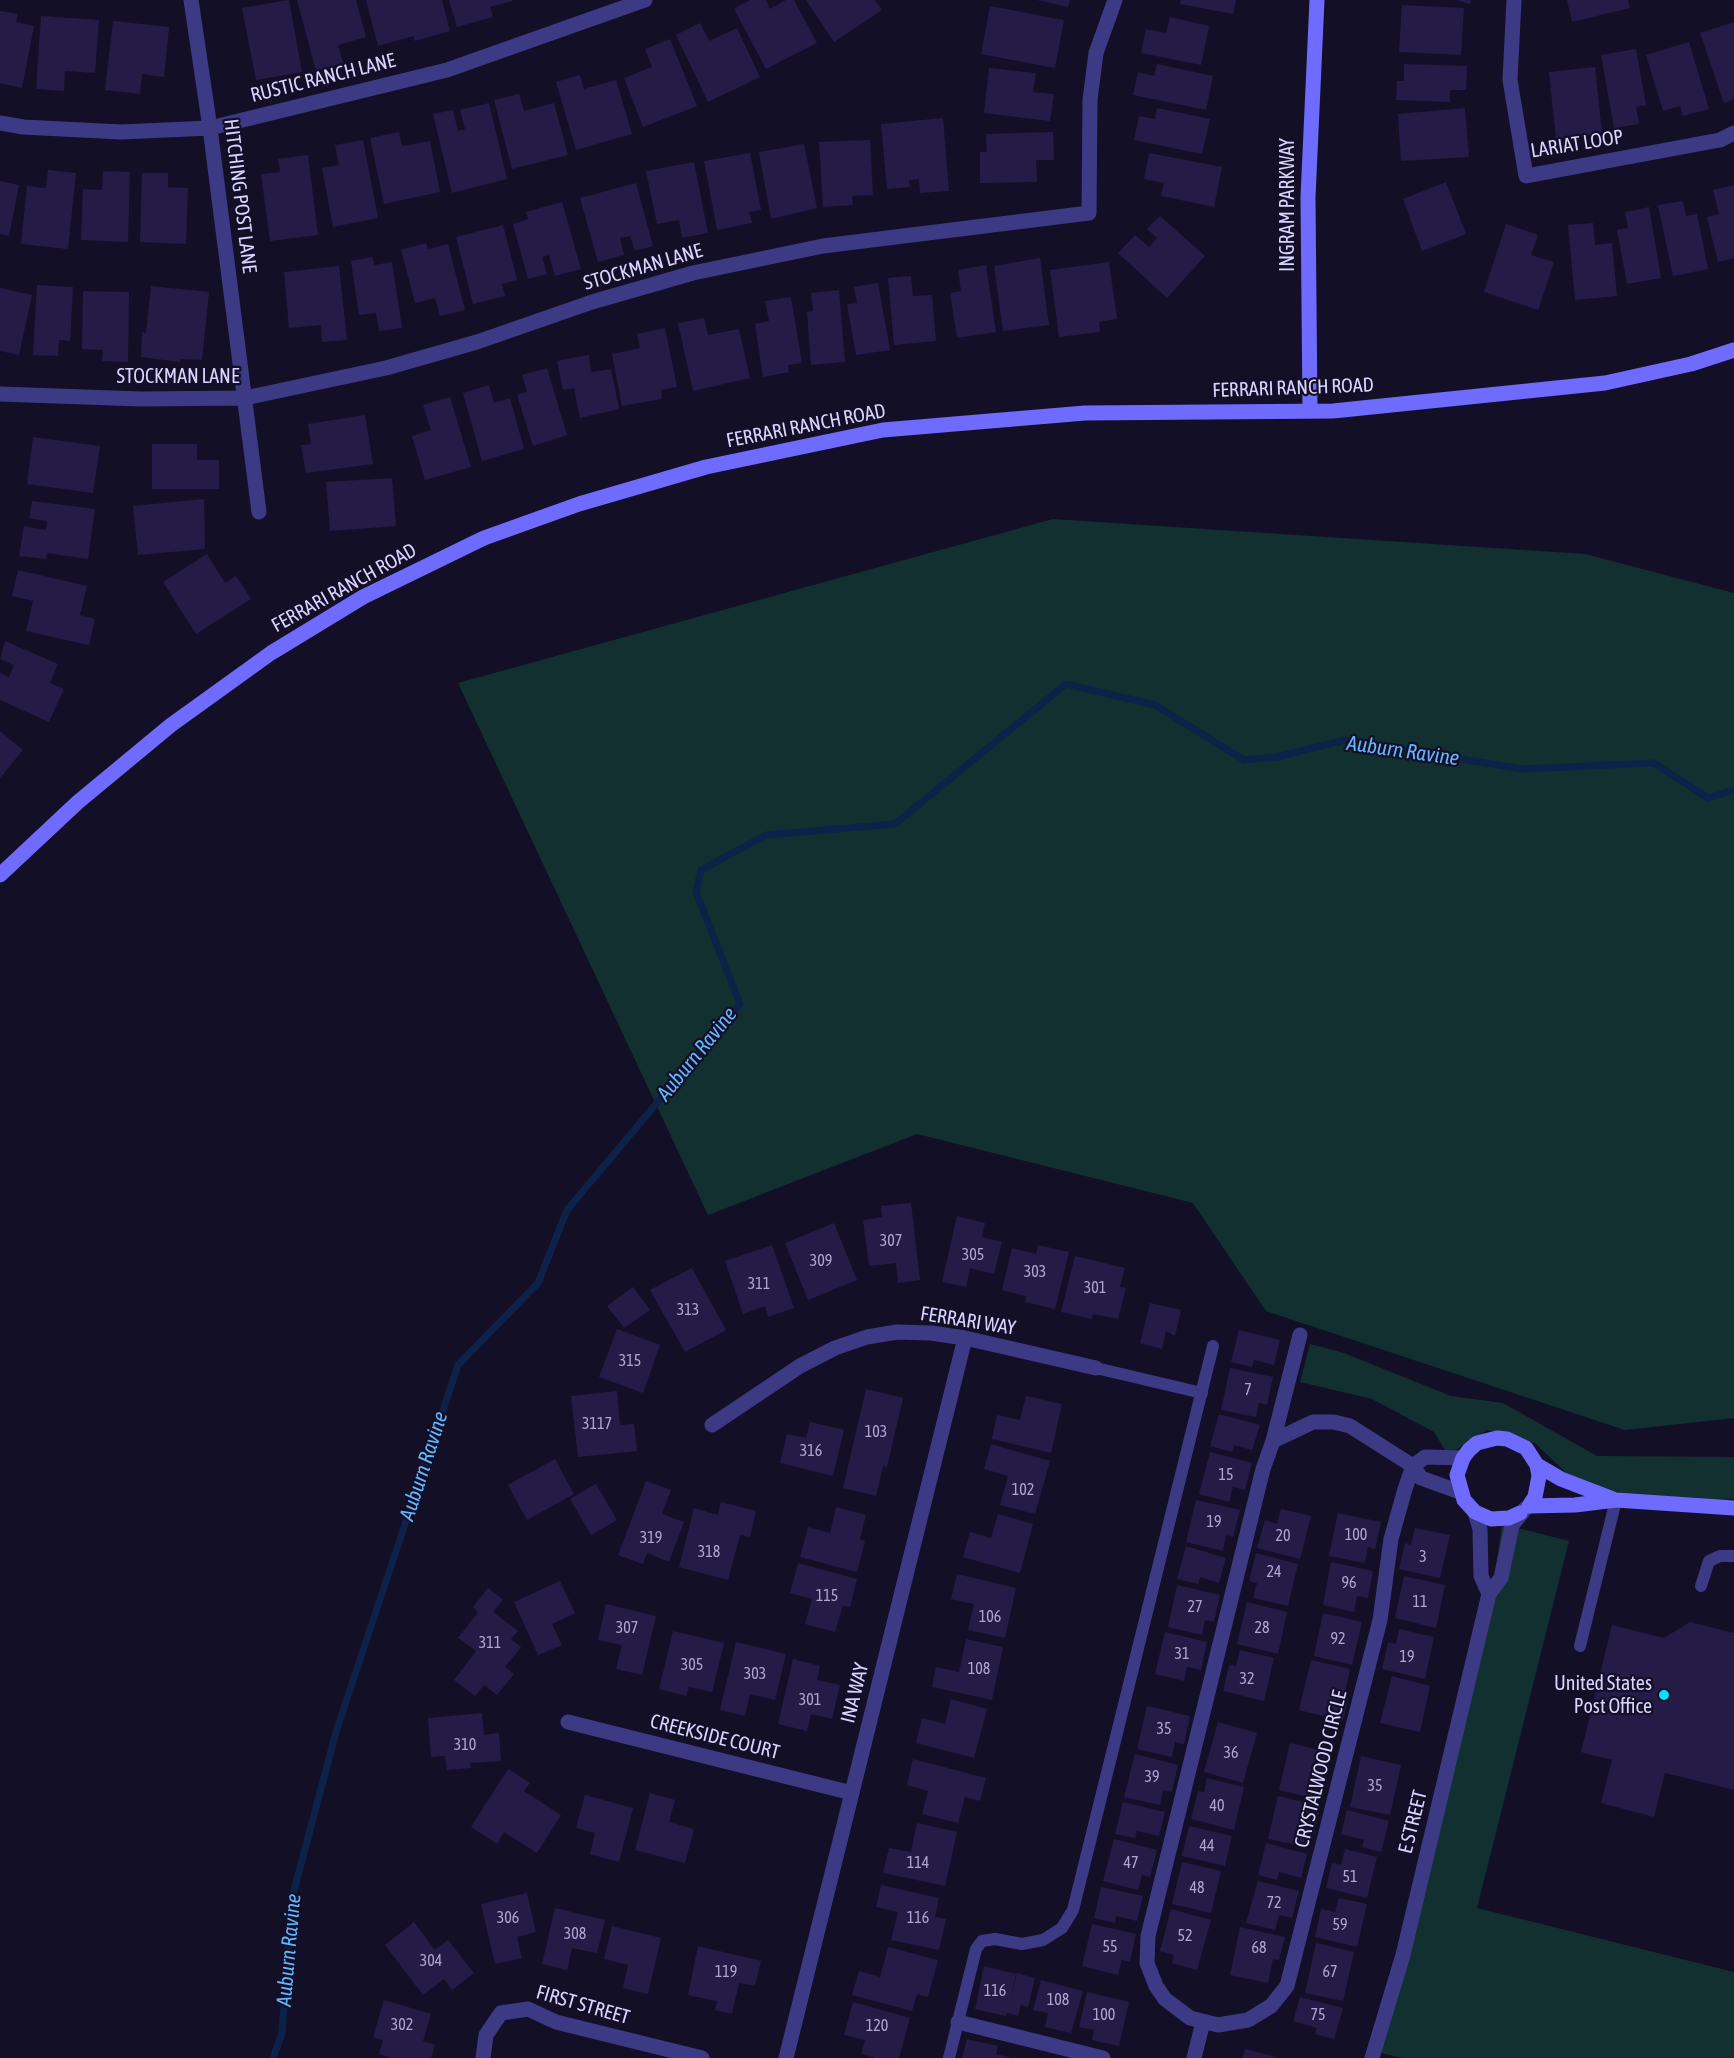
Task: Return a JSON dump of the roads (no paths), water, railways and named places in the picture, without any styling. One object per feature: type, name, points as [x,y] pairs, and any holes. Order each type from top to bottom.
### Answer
[{"type":"main road","name":"INGRAM PARKWAY","points":[[1310,411],[1308,197],[1317,0]]},
{"type":"main road","name":"FERRARI RANCH ROAD","points":[[0,874],[171,725],[270,653],[363,597],[484,538],[579,504],[706,467],[883,430],[1085,413],[1310,411],[1605,383],[1691,364],[1734,350]]},
{"type":"main road","points":[[1616,1500],[1561,1479],[1537,1465],[1526,1448],[1507,1439],[1497,1438],[1477,1443],[1463,1458],[1457,1475],[1460,1492],[1475,1512],[1500,1519],[1524,1510],[1616,1500],[1734,1508]]},
{"type":"main road","points":[[1524,1510],[1538,1486],[1537,1465]]},
{"type":"street","name":"HITCHING POST LANE","points":[[192,0],[259,512]]},
{"type":"street","name":"RUSTIC RANCH LANE","points":[[0,123],[23,127],[121,132],[210,128],[447,69],[645,0]]},
{"type":"street","name":"STOCKMAN LANE","points":[[0,394],[141,399],[245,398],[397,365],[477,342],[592,302],[693,273],[823,246],[1089,213],[1090,100],[1096,53],[1115,0]]},
{"type":"street","name":"LARIAT LOOP","points":[[1514,0],[1510,80],[1526,176],[1720,140],[1734,133]]},
{"type":"street","name":"FERRARI WAY","points":[[712,1425],[800,1366],[835,1348],[867,1337],[897,1332],[931,1333],[965,1338],[1096,1368]]},
{"type":"street","name":"CRYSTALWOOD CIRCLE","points":[[1300,1335],[1273,1441],[1263,1468],[1148,1936],[1148,1963],[1161,1993],[1177,2010],[1203,2022],[1232,2024],[1260,2014],[1280,1996],[1292,1974],[1380,1620],[1391,1539],[1413,1466]]},
{"type":"street","name":"INA WAY","points":[[786,2058],[965,1338]]},
{"type":"street","points":[[1273,1441],[1313,1422],[1334,1422],[1350,1426],[1413,1466],[1421,1478],[1460,1492]]},
{"type":"street","points":[[1413,1466],[1425,1457],[1463,1458]]},
{"type":"street","name":"E STREET","points":[[1372,2058],[1403,1955],[1489,1594],[1501,1578],[1512,1525],[1524,1510]]},
{"type":"street","name":"E STREET","points":[[1475,1512],[1480,1529],[1481,1576],[1489,1594]]},
{"type":"street","name":"CREEKSIDE COURT","points":[[568,1722],[852,1793]]},
{"type":"street","name":"FIRST STREET","points":[[483,2058],[486,2035],[501,2013],[528,2009],[556,2022],[702,2058]]},
{"type":"street","points":[[958,2022],[1103,2058]]},
{"type":"street","points":[[1194,2058],[1203,2022]]},
{"type":"lane","points":[[950,2058],[976,1949],[982,1941],[995,1939],[1022,1944],[1043,1940],[1062,1928],[1073,1910],[1214,1346]]},
{"type":"lane","points":[[1096,1368],[1202,1393]]},
{"type":"lane","points":[[1581,1646],[1616,1500]]},
{"type":"lane","points":[[1701,1586],[1709,1561],[1720,1556],[1734,1556]]},
{"type":"waterway","name":"Auburn Ravine","points":[[273,2058],[282,2033],[292,1898],[336,1732],[458,1365],[538,1283],[567,1210],[740,1004],[696,892],[701,870],[766,835],[895,824],[1066,684],[1155,705],[1244,760],[1277,757],[1345,740],[1522,769],[1654,763],[1708,798],[1734,790]]},
{"type":"place","name":"United States Post Office","points":[[1664,1695]]}]
